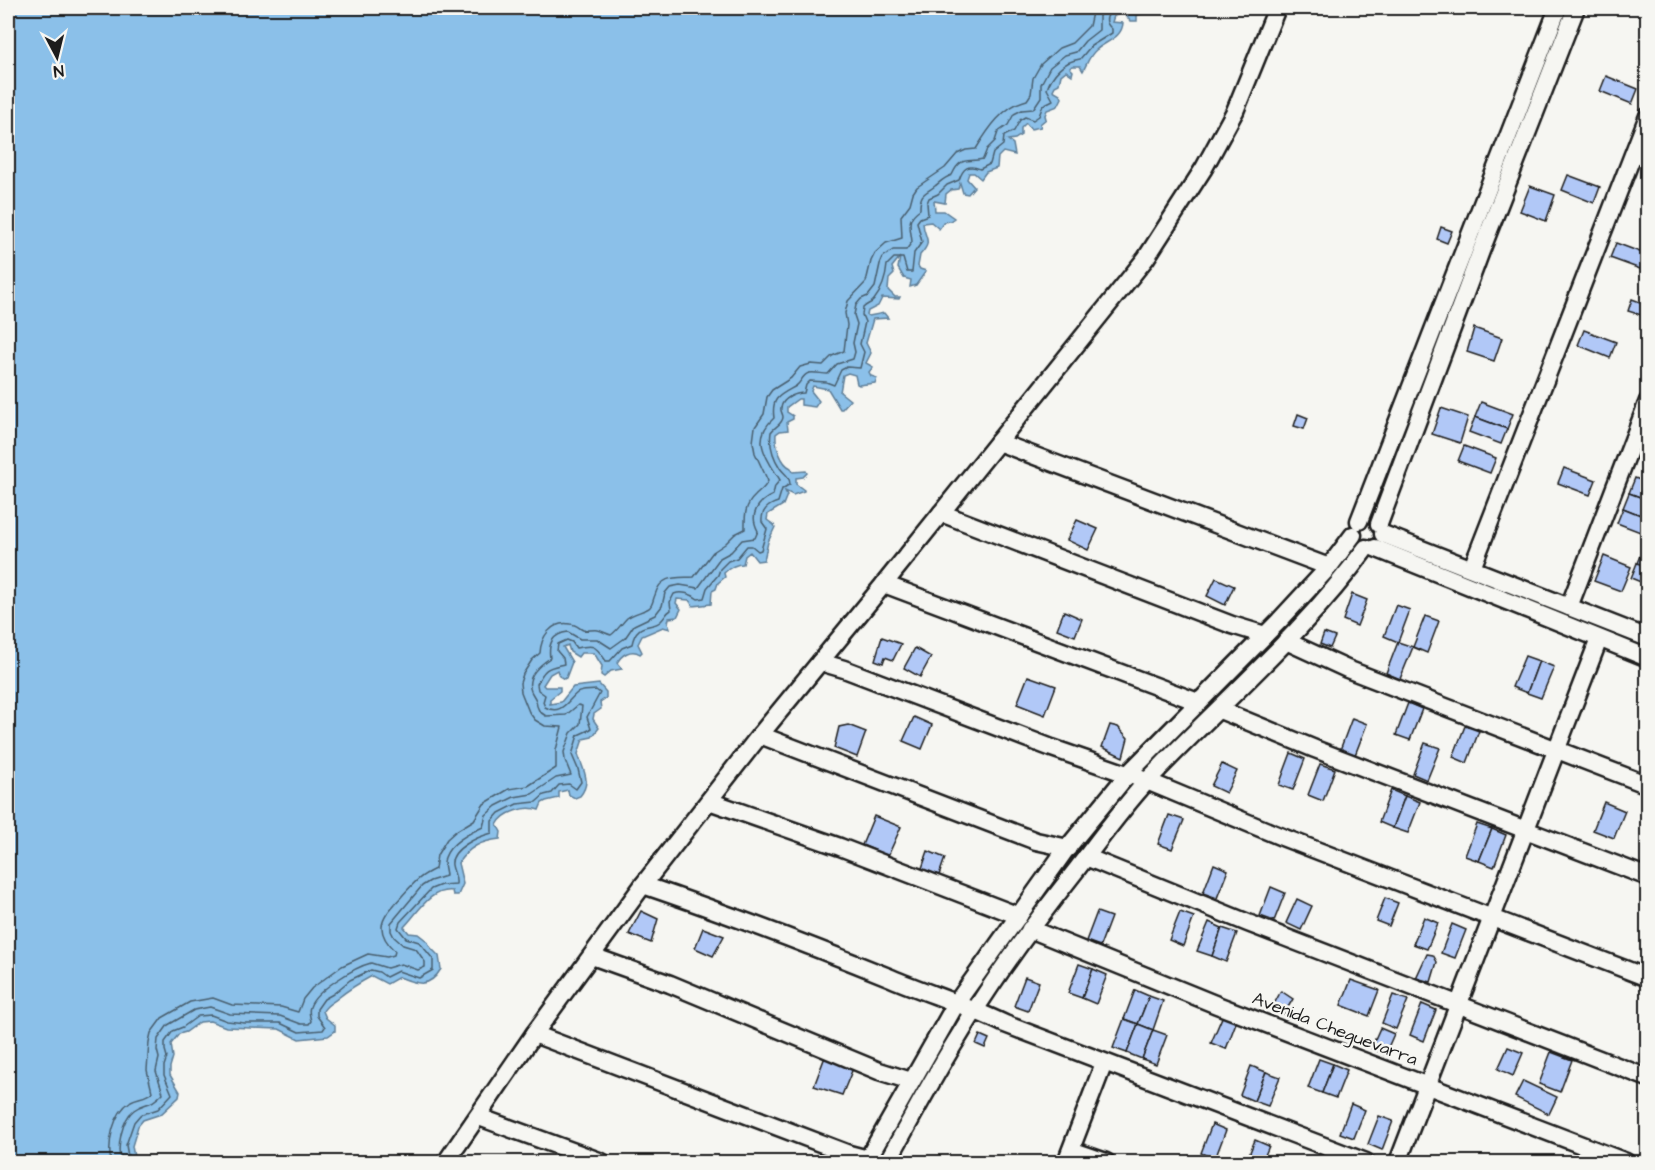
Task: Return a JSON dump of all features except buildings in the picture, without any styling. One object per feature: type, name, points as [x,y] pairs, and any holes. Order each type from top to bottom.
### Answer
[{"type":"street","points":[[446,1162],[534,1034],[643,885],[760,735],[1139,267],[1168,227],[1235,111],[1277,8]]},
{"type":"street","points":[[1558,8],[1352,540],[1359,548],[1376,538],[1472,568],[1647,638]]},
{"type":"street","points":[[887,1162],[975,1010],[1030,929],[1086,857],[1148,781],[1286,641],[1376,538],[1384,506],[1576,8]]},
{"type":"street","points":[[1472,568],[1647,116]]},
{"type":"street","points":[[1569,608],[1647,401]]},
{"type":"street","points":[[998,442],[1329,567]]},
{"type":"street","points":[[941,513],[1232,625],[1265,635]]},
{"type":"street","points":[[534,1034],[867,1161],[957,1002],[1068,848],[1128,774],[1265,635],[1329,567],[1356,528],[1369,518],[1376,538],[1599,639],[1647,658]]},
{"type":"street","points":[[884,584],[1198,702]]},
{"type":"street","points":[[1398,1162],[1599,639]]},
{"type":"street","points":[[1286,641],[1347,669],[1647,784]]},
{"type":"street","points":[[820,662],[855,673],[1109,769],[1148,781],[1282,837],[1647,978]]},
{"type":"street","points":[[1220,710],[1647,877]]},
{"type":"street","points":[[760,735],[1036,841],[1068,848]]},
{"type":"street","points":[[709,801],[840,847],[1019,916]]},
{"type":"street","points":[[1086,857],[1248,923],[1647,1078]]},
{"type":"street","points":[[643,885],[957,1002],[1005,1024],[1104,1063],[1365,1162]]},
{"type":"street","name":"Avenida Cheguevarra","points":[[1030,929],[1217,1005],[1626,1162]]},
{"type":"street","points":[[592,956],[670,984],[879,1071],[912,1081]]},
{"type":"street","points":[[1104,1063],[1068,1156],[1106,1162]]},
{"type":"street","points":[[479,1116],[602,1162]]},
{"type":"water","points":[[8,8],[1150,8],[1145,13],[1137,15],[1137,21],[1130,21],[1124,12],[1114,16],[1112,22],[1123,23],[1120,32],[1094,52],[1083,71],[1080,66],[1072,66],[1070,68],[1073,71],[1072,75],[1066,71],[1061,75],[1059,84],[1053,90],[1062,98],[1058,106],[1047,110],[1046,119],[1040,124],[1041,127],[1031,129],[1026,123],[1021,128],[1021,135],[1008,140],[1013,144],[1015,155],[1003,152],[998,157],[997,168],[986,172],[981,179],[974,173],[969,173],[967,179],[974,187],[968,194],[963,193],[960,183],[958,189],[946,194],[945,203],[934,201],[935,211],[944,211],[954,218],[944,222],[939,229],[931,222],[923,223],[927,246],[920,255],[918,266],[926,271],[916,285],[910,287],[911,280],[904,278],[898,268],[900,257],[892,267],[894,274],[889,279],[888,290],[895,297],[900,297],[899,299],[882,298],[878,306],[868,311],[869,316],[884,313],[888,318],[873,319],[866,343],[871,353],[866,363],[873,367],[869,372],[871,376],[877,378],[875,383],[859,385],[855,375],[848,373],[843,375],[840,392],[850,400],[842,409],[828,389],[813,386],[811,391],[819,401],[815,407],[801,405],[801,399],[798,399],[787,407],[787,412],[793,416],[793,419],[787,422],[788,430],[776,434],[778,449],[784,463],[793,472],[806,471],[807,473],[803,477],[796,478],[796,484],[804,491],[793,495],[785,491],[787,495],[783,505],[768,514],[767,520],[775,527],[768,542],[764,560],[757,561],[750,552],[745,556],[743,564],[728,569],[724,573],[725,577],[712,591],[711,604],[693,606],[689,600],[677,599],[676,603],[681,609],[677,617],[669,618],[670,629],[663,627],[642,636],[638,644],[642,652],[640,654],[630,652],[624,655],[617,663],[622,669],[611,671],[604,677],[601,675],[602,666],[594,653],[581,653],[578,657],[570,652],[568,645],[563,647],[572,662],[566,678],[559,676],[557,670],[550,674],[543,685],[560,687],[560,691],[550,699],[550,704],[561,702],[573,687],[599,684],[606,692],[606,698],[600,702],[601,709],[594,714],[593,719],[599,728],[592,737],[583,739],[578,754],[586,780],[584,791],[575,798],[569,795],[568,790],[559,792],[559,798],[542,803],[539,810],[522,809],[504,816],[497,825],[501,832],[500,839],[476,846],[458,863],[463,884],[458,895],[453,895],[452,891],[437,893],[404,927],[409,933],[418,934],[427,941],[439,956],[441,969],[432,980],[417,983],[399,977],[387,984],[372,976],[346,992],[323,1011],[326,1018],[335,1025],[335,1031],[328,1036],[299,1039],[279,1029],[226,1027],[210,1021],[200,1022],[179,1034],[171,1044],[173,1057],[170,1075],[180,1092],[179,1097],[161,1114],[143,1120],[138,1126],[132,1146],[135,1162],[8,1162]]}]
